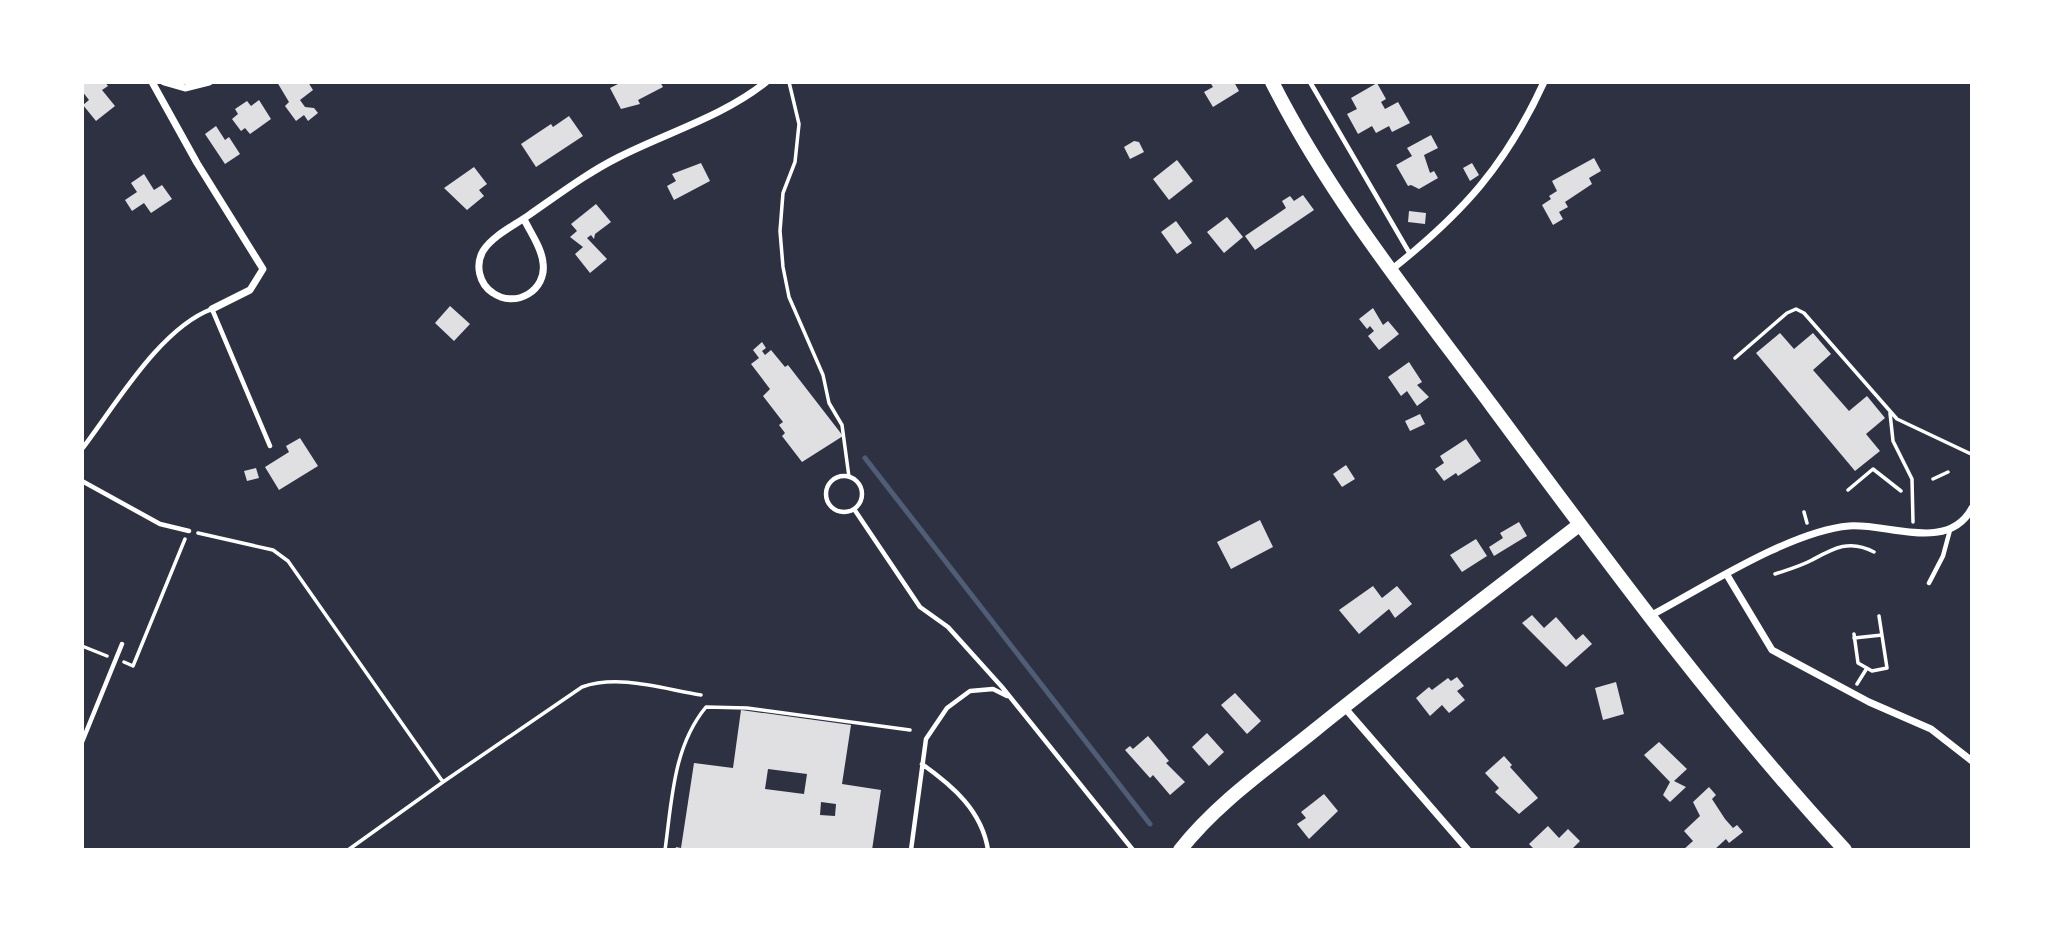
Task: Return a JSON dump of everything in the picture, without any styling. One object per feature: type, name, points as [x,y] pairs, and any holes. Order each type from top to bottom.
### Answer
[{"type":"main road","points":[[1272,82],[1306,144],[1391,270],[1579,525],[1718,706],[1845,850]]},
{"type":"main road","points":[[1180,850],[1227,801],[1440,628],[1579,525]]},
{"type":"street","points":[[152,82],[197,163],[262,268],[250,290],[212,309]]},
{"type":"street","points":[[164,82],[185,88],[209,82]]},
{"type":"street","points":[[524,219],[542,257],[542,276],[537,287],[527,295],[515,299],[502,298],[491,292],[482,282],[479,270],[481,257],[492,241],[524,219],[606,164],[736,102],[766,82]]},
{"type":"street","points":[[1391,270],[1442,228],[1488,180],[1511,147],[1544,82]]},
{"type":"street","points":[[1648,617],[1727,575],[1825,530],[1868,526],[1940,533],[1951,530],[1971,513]]},
{"type":"street","points":[[1727,575],[1772,650],[1851,693],[1931,729],[1972,761]]},
{"type":"street","points":[[1344,707],[1468,850]]},
{"type":"lane","points":[[1310,82],[1410,255]]},
{"type":"lane","points":[[82,449],[148,363],[190,319],[212,309],[270,446]]},
{"type":"lane","points":[[849,477],[858,484],[862,494],[854,509],[837,510],[826,496],[833,480],[849,477]]},
{"type":"lane","points":[[82,481],[160,524],[189,531]]},
{"type":"lane","points":[[854,509],[920,607],[948,627],[1133,850]]},
{"type":"lane","points":[[1929,583],[1943,556],[1951,530]]},
{"type":"lane","points":[[82,742],[122,644]]},
{"type":"lane","points":[[911,850],[926,739],[947,708],[970,691],[981,688],[1004,693],[1012,701]]},
{"type":"lane","points":[[922,764],[951,784],[966,802],[985,830],[988,850]]},
{"type":"path","points":[[789,82],[799,124],[795,162],[783,193],[780,231],[783,267],[789,297],[823,375],[829,403],[842,425],[849,477]]},
{"type":"path","points":[[1735,358],[1787,313],[1796,310],[1804,313],[1897,419],[1971,454]]},
{"type":"path","points":[[1890,412],[1893,441],[1912,479],[1912,531]]},
{"type":"path","points":[[1848,491],[1873,470],[1902,491]]},
{"type":"path","points":[[1933,479],[1948,472]]},
{"type":"path","points":[[1804,512],[1807,526]]},
{"type":"path","points":[[82,646],[132,666],[189,531],[273,550],[288,561],[443,782]]},
{"type":"path","points":[[1774,574],[1825,551],[1848,544],[1863,546],[1874,552]]},
{"type":"path","points":[[1879,616],[1882,635],[1887,668],[1872,671],[1858,663],[1854,636],[1882,635]]},
{"type":"path","points":[[1851,693],[1867,668]]},
{"type":"path","points":[[348,850],[582,687],[598,681],[617,681],[701,695]]},
{"type":"path","points":[[665,850],[677,766],[685,739],[706,707],[747,708],[910,730]]},
{"type":"building","points":[[82,82],[105,82],[108,86],[102,90],[115,106],[96,121],[83,105],[89,100],[82,91]]},
{"type":"building","points":[[277,82],[308,82],[313,90],[300,100],[305,107],[314,108],[318,113],[308,121],[304,115],[296,121],[285,106],[289,102]]},
{"type":"building","points":[[622,82],[660,82],[663,87],[638,100],[640,104],[621,109],[610,88]]},
{"type":"building","points":[[1210,82],[1234,82],[1239,91],[1213,107],[1204,92],[1213,87]]},
{"type":"building","points":[[1377,83],[1386,99],[1381,102],[1385,109],[1398,102],[1410,123],[1392,132],[1389,126],[1376,133],[1372,126],[1358,134],[1347,114],[1357,109],[1351,98]]},
{"type":"building","points":[[259,100],[271,119],[250,134],[245,128],[241,131],[232,119],[238,114],[235,109],[247,101],[251,106]]},
{"type":"building","points":[[569,116],[583,136],[536,167],[521,144],[551,124],[553,127]]},
{"type":"building","points":[[216,126],[225,140],[229,137],[240,154],[225,164],[205,134]]},
{"type":"building","points":[[1431,135],[1438,148],[1424,155],[1430,173],[1434,171],[1438,178],[1419,189],[1408,186],[1396,165],[1412,156],[1407,148]]},
{"type":"building","points":[[1134,141],[1139,142],[1144,152],[1130,159],[1124,147]]},
{"type":"building","points":[[1594,158],[1601,171],[1589,178],[1592,184],[1565,202],[1568,207],[1559,212],[1563,219],[1553,225],[1542,205],[1557,191],[1552,181]]},
{"type":"building","points":[[1177,160],[1193,181],[1169,200],[1153,179]]},
{"type":"building","points":[[701,163],[710,181],[674,200],[667,186],[676,181],[672,174]]},
{"type":"building","points":[[1472,163],[1479,175],[1470,181],[1463,168]]},
{"type":"building","points":[[474,167],[487,184],[479,190],[484,196],[467,210],[444,188]]},
{"type":"building","points":[[144,174],[154,190],[162,185],[172,199],[151,213],[144,203],[132,211],[125,200],[137,192],[131,183]]},
{"type":"building","points":[[1303,195],[1314,210],[1255,250],[1245,236],[1286,208],[1282,201],[1290,196],[1294,201]]},
{"type":"building","points":[[596,204],[611,222],[595,234],[594,239],[591,235],[587,238],[607,259],[590,273],[575,254],[583,247],[570,237],[577,231],[571,224]]},
{"type":"building","points":[[1409,211],[1426,213],[1425,224],[1408,222]]},
{"type":"building","points":[[1227,217],[1243,237],[1224,253],[1207,232]]},
{"type":"building","points":[[1176,221],[1192,243],[1177,254],[1161,232]]},
{"type":"building","points":[[450,306],[470,324],[454,341],[435,323]]},
{"type":"building","points":[[1373,308],[1383,325],[1388,321],[1399,334],[1379,350],[1368,336],[1374,331],[1370,326],[1367,329],[1359,319]]},
{"type":"building","points":[[1780,333],[1794,349],[1813,333],[1831,354],[1813,370],[1849,411],[1867,396],[1885,418],[1866,434],[1880,451],[1855,471],[1756,353]]},
{"type":"building","points":[[762,342],[766,348],[762,351],[765,355],[771,350],[785,367],[788,365],[843,436],[802,462],[782,436],[785,433],[779,425],[783,422],[763,396],[770,389],[751,364],[759,358],[753,350]]},
{"type":"building","points":[[1409,362],[1422,382],[1417,385],[1429,397],[1417,406],[1407,391],[1401,396],[1388,377]]},
{"type":"building","points":[[1420,414],[1425,424],[1410,431],[1405,421]]},
{"type":"building","points":[[300,438],[318,466],[279,490],[265,467],[289,452],[286,446]]},
{"type":"building","points":[[1466,439],[1481,461],[1458,476],[1456,473],[1444,481],[1435,469],[1444,463],[1440,456]]},
{"type":"building","points":[[1346,465],[1355,479],[1342,487],[1333,474]]},
{"type":"building","points":[[256,468],[259,478],[247,481],[244,471]]},
{"type":"building","points":[[1260,520],[1273,547],[1231,569],[1217,542]]},
{"type":"building","points":[[1519,522],[1527,536],[1494,556],[1489,547],[1503,538],[1500,533]]},
{"type":"building","points":[[1476,539],[1487,556],[1462,572],[1450,555]]},
{"type":"building","points":[[1373,586],[1382,598],[1397,586],[1412,604],[1395,618],[1389,609],[1359,634],[1339,610]]},
{"type":"building","points":[[1532,615],[1544,628],[1556,617],[1576,640],[1583,634],[1592,644],[1566,667],[1522,623]]},
{"type":"building","points":[[1457,677],[1464,686],[1457,691],[1465,700],[1449,713],[1442,705],[1430,716],[1416,698],[1429,687],[1432,690],[1448,678],[1451,681]]},
{"type":"building","points":[[1616,682],[1624,714],[1603,720],[1595,688]]},
{"type":"building","points":[[1235,693],[1261,721],[1247,734],[1221,705]]},
{"type":"building","points":[[741,710],[851,725],[842,784],[881,790],[872,850],[675,850],[676,847],[681,848],[694,763],[733,768]],"holes":[[[768,769],[807,774],[804,794],[765,789]],[[821,802],[836,804],[835,816],[820,815]]]},
{"type":"building","points":[[1207,733],[1224,752],[1209,766],[1192,747]]},
{"type":"building","points":[[1148,736],[1169,761],[1166,763],[1185,782],[1170,795],[1153,775],[1150,778],[1125,750],[1130,746],[1133,749]]},
{"type":"building","points":[[1659,742],[1687,769],[1674,781],[1686,787],[1670,802],[1663,795],[1670,782],[1644,755]]},
{"type":"building","points":[[1504,756],[1512,765],[1510,767],[1538,798],[1519,814],[1495,792],[1499,788],[1485,773]]},
{"type":"building","points":[[1709,787],[1716,795],[1712,799],[1725,819],[1733,828],[1737,825],[1743,832],[1729,843],[1726,839],[1714,850],[1683,850],[1693,841],[1684,831],[1700,816],[1693,802]]},
{"type":"building","points":[[1324,794],[1338,811],[1309,839],[1297,824],[1306,818],[1301,812]]},
{"type":"building","points":[[1548,826],[1559,838],[1568,829],[1580,841],[1571,850],[1535,850],[1529,844]]},
{"type":"waterway","points":[[865,458],[1150,824]]}]
